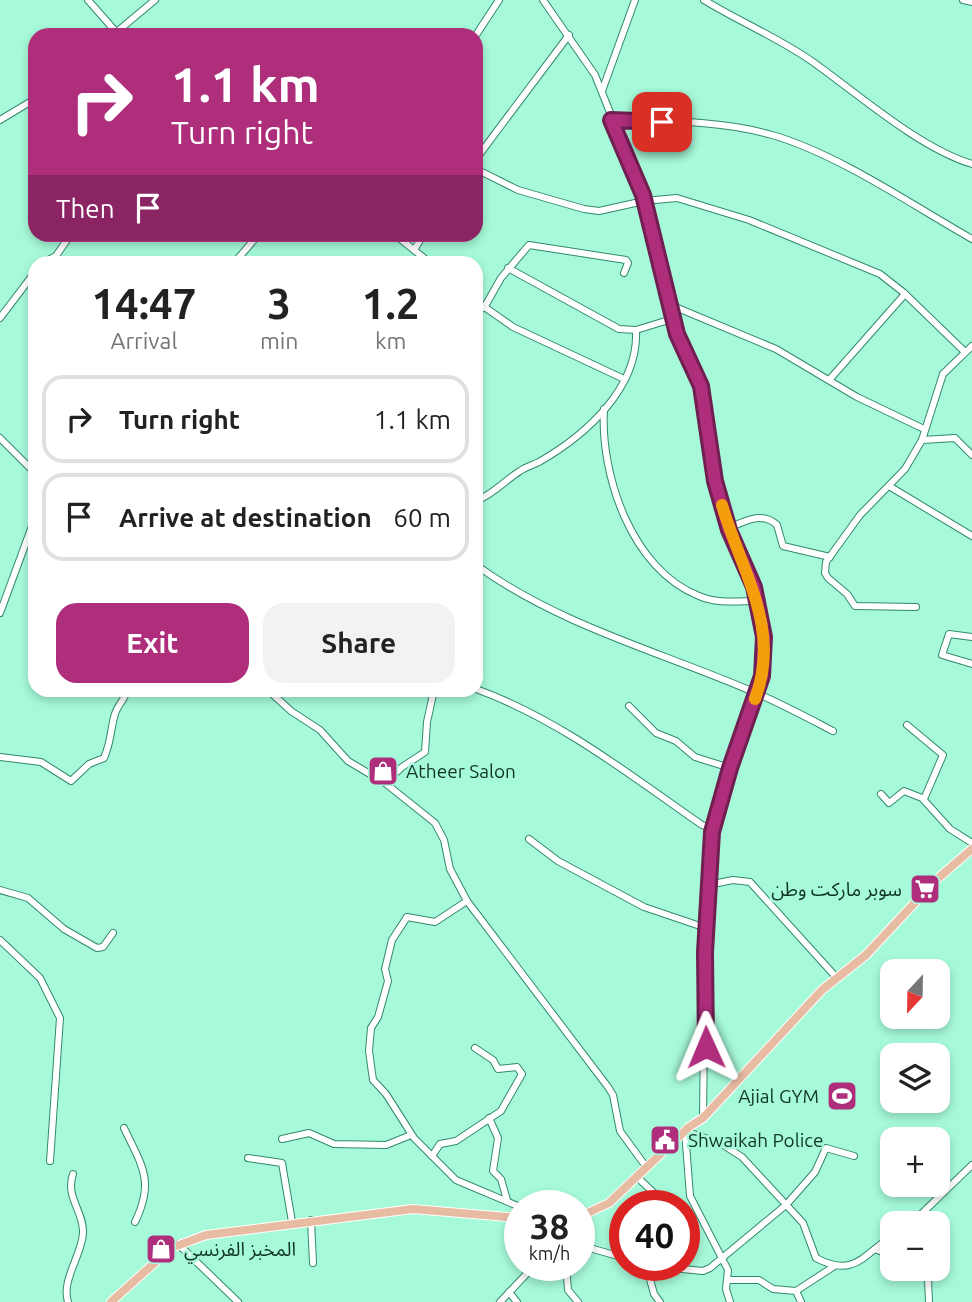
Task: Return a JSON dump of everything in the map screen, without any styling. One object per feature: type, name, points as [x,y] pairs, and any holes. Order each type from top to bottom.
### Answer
[{"type":"main road","points":[[595,1210],[603,1207],[685,1131],[703,1118],[836,977],[866,955],[936,880],[972,849]]},
{"type":"main road","points":[[111,1302],[178,1244],[215,1233],[413,1209],[504,1217]]},
{"type":"street","points":[[88,0],[111,28]]},
{"type":"street","points":[[123,28],[155,0]]},
{"type":"street","points":[[481,28],[499,0]]},
{"type":"street","points":[[543,0],[569,35],[602,91],[644,201],[672,319],[701,386],[708,444],[729,528],[758,601],[765,659],[757,693],[730,768],[713,829],[706,928],[703,1118]]},
{"type":"street","points":[[602,91],[635,0]]},
{"type":"street","points":[[704,0],[813,62],[843,86],[926,141],[972,164]]},
{"type":"street","points":[[963,0],[972,2]]},
{"type":"street","points":[[483,150],[569,35]]},
{"type":"street","points":[[0,120],[28,103]]},
{"type":"street","points":[[611,120],[706,124],[773,135],[816,152],[972,239]]},
{"type":"street","points":[[483,172],[518,190],[559,199],[584,209],[599,211],[644,201],[677,198],[749,220],[872,271],[905,295],[964,351]]},
{"type":"street","points":[[240,256],[252,242]]},
{"type":"street","points":[[404,242],[422,256]]},
{"type":"street","points":[[414,250],[419,242]]},
{"type":"street","points":[[624,273],[628,262],[626,260],[540,244],[526,246],[508,268],[484,308],[513,327],[624,379]]},
{"type":"street","points":[[508,268],[614,327],[636,330],[672,319]]},
{"type":"street","points":[[0,318],[28,281]]},
{"type":"street","points":[[830,379],[905,295]]},
{"type":"street","points":[[668,304],[762,341],[888,414],[924,429]]},
{"type":"street","points":[[483,498],[577,436],[604,409],[624,379],[637,348],[636,330]]},
{"type":"street","points":[[916,607],[855,607],[849,597],[825,573],[830,557],[860,515],[905,469],[922,440],[943,374],[972,346]]},
{"type":"street","points":[[604,409],[604,453],[621,510],[639,543],[670,579],[686,590],[710,600],[758,601]]},
{"type":"street","points":[[0,438],[28,466]]},
{"type":"street","points":[[922,440],[955,438],[972,455]]},
{"type":"street","points":[[889,485],[972,536]]},
{"type":"street","points":[[729,528],[750,519],[765,518],[777,525],[783,546],[830,557]]},
{"type":"street","points":[[0,613],[28,538]]},
{"type":"street","points":[[483,570],[517,593],[552,611],[757,693],[833,731]]},
{"type":"street","points":[[972,637],[948,634],[942,655],[972,664]]},
{"type":"street","points":[[483,692],[509,701],[561,729],[702,825],[713,829]]},
{"type":"street","points":[[0,757],[41,762],[71,780],[89,764],[104,758],[113,737],[116,711],[126,697]]},
{"type":"street","points":[[275,697],[290,711],[320,730],[348,761],[385,783],[439,830],[450,869],[467,901],[608,1087],[613,1095],[620,1130],[647,1168]]},
{"type":"street","points":[[385,783],[402,766],[425,752],[426,722],[432,697]]},
{"type":"street","points":[[629,706],[656,733],[676,741],[695,757],[730,768]]},
{"type":"street","points":[[907,724],[943,755],[924,799]]},
{"type":"street","points":[[881,794],[889,803],[907,791],[924,799],[950,829],[972,843]]},
{"type":"street","points":[[529,839],[558,861],[644,907],[706,928]]},
{"type":"street","points":[[708,885],[742,879],[750,882],[836,977]]},
{"type":"street","points":[[0,890],[28,898],[64,929],[98,949],[104,947],[113,933]]},
{"type":"street","points":[[467,901],[433,922],[410,917],[404,919],[392,940],[385,972],[388,981],[378,1017],[371,1028],[369,1051],[373,1080],[386,1094],[411,1135],[462,1184],[504,1200]]},
{"type":"street","points":[[0,940],[40,978],[60,1018],[50,1161]]},
{"type":"street","points":[[432,1156],[439,1145],[456,1141],[508,1102],[522,1072],[517,1067],[499,1070],[493,1060],[483,1056],[475,1048]]},
{"type":"street","points":[[489,1118],[497,1134],[493,1171],[501,1179],[504,1190]]},
{"type":"street","points":[[124,1128],[146,1181],[145,1194],[135,1222]]},
{"type":"street","points":[[730,1302],[726,1289],[729,1280],[722,1261],[690,1196],[685,1131],[720,1143],[741,1157],[803,1223],[816,1258],[833,1267]]},
{"type":"street","points":[[282,1139],[309,1133],[334,1144],[386,1145],[411,1135]]},
{"type":"street","points":[[700,1271],[722,1261],[752,1230],[786,1205],[815,1172],[826,1147],[854,1156]]},
{"type":"street","points":[[248,1158],[282,1163],[292,1222]]},
{"type":"street","points":[[924,1211],[972,1165]]},
{"type":"street","points":[[68,1302],[66,1291],[83,1230],[70,1195],[73,1174]]},
{"type":"street","points":[[637,1177],[651,1190]]},
{"type":"street","points":[[311,1220],[313,1263]]},
{"type":"street","points":[[178,1244],[237,1302]]},
{"type":"street","points":[[729,1280],[759,1280],[774,1289],[796,1291],[833,1267],[851,1266],[880,1245]]},
{"type":"street","points":[[874,1249],[880,1251]]},
{"type":"street","points":[[500,1302],[520,1281]]},
{"type":"street","points":[[567,1281],[568,1290],[578,1302]]},
{"type":"street","points":[[649,1281],[660,1302]]},
{"type":"street","points":[[928,1281],[929,1302]]},
{"type":"street","points":[[796,1291],[802,1302]]},
{"type":"street","points":[[509,1292],[517,1302]]},
{"type":"slow traffic","points":[[722,505],[729,530],[754,587],[761,613],[765,659],[755,699]]},
{"type":"place","name":"Atheer Salon","points":[[383,771]]},
{"type":"place","name":"سوبر ماركت وطن","points":[[925,889]]},
{"type":"place","name":"Ajial GYM","points":[[842,1096]]},
{"type":"place","name":"Shwaikah Police","points":[[665,1140]]},
{"type":"place","name":"المخبز الفرنسي","points":[[161,1249]]},
{"type":"route","points":[[662,122],[611,120],[643,195],[655,240],[664,291],[677,334],[701,386],[715,481],[729,530],[754,587],[764,637],[765,659],[762,676],[715,814],[712,832],[705,952],[706,1047]]}]
